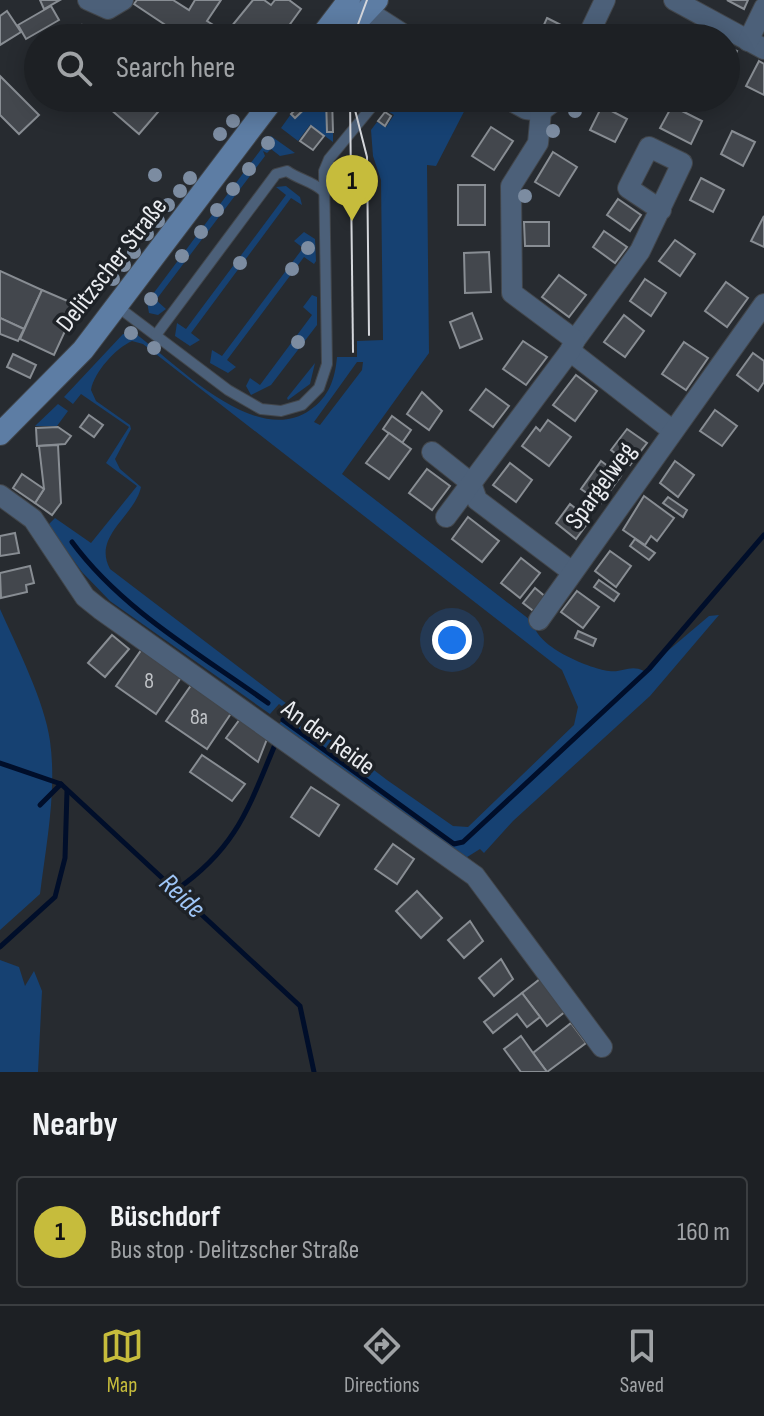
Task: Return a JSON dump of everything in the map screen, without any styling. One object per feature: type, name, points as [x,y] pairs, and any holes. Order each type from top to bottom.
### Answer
[{"type":"main road","points":[[336,24],[361,3]]},
{"type":"main road","points":[[349,24],[361,3]]},
{"type":"main road","name":"Delitzscher Straße","points":[[0,434],[47,389],[118,307],[264,112]]},
{"type":"street","points":[[88,0],[108,9],[123,0]]},
{"type":"street","points":[[594,24],[605,0]]},
{"type":"street","points":[[674,0],[718,24]]},
{"type":"street","points":[[361,3],[390,24]]},
{"type":"street","points":[[756,45],[764,8]]},
{"type":"street","name":"Spargelweg","points":[[547,112],[538,143],[511,186],[512,293],[673,431]]},
{"type":"street","points":[[446,517],[640,251],[661,210]]},
{"type":"street","name":"Spargelweg","points":[[539,620],[764,304]]},
{"type":"street","name":"Spargelweg","points":[[432,452],[471,483],[477,500],[571,571]]},
{"type":"street","name":"An der Reide","points":[[0,495],[33,519],[85,597],[475,876],[602,1047]]},
{"type":"lane","points":[[118,307],[253,406],[281,411],[302,405],[312,397],[323,380],[327,353],[324,171],[329,159],[368,112]]},
{"type":"lane","points":[[156,335],[276,174],[287,171],[302,181],[313,182],[323,191]]},
{"type":"lane","points":[[313,182],[324,171]]},
{"type":"shaded area","points":[[301,112],[326,112],[327,131],[333,132],[333,142],[310,125],[298,141],[281,128],[291,114],[295,118]]},
{"type":"shaded area","points":[[389,112],[464,112],[436,166],[427,165],[429,353],[342,474],[534,623],[536,631],[552,647],[588,665],[609,671],[635,668],[644,671],[709,616],[719,615],[650,696],[513,821],[484,853],[480,849],[464,859],[279,724],[290,712],[279,704],[270,714],[110,601],[82,572],[48,525],[55,518],[91,543],[137,486],[106,463],[129,427],[81,394],[73,404],[64,397],[123,334],[136,334],[219,398],[266,419],[289,419],[310,410],[330,387],[337,357],[357,357],[357,341],[383,340],[381,180],[373,156],[371,130],[377,122],[386,127],[394,115]],"holes":[[[132,341],[143,344],[562,670],[578,707],[574,725],[468,827],[453,826],[387,780],[110,569],[106,546],[141,487],[120,469],[115,459],[131,429],[130,425],[96,401],[91,390],[96,376],[119,349]],[[357,362],[363,362],[362,370],[320,425],[314,422]]]},
{"type":"shaded area","points":[[271,136],[295,153],[280,156],[271,149],[267,153],[263,151],[265,156],[156,300],[166,309],[158,315],[149,313],[147,302]]},
{"type":"shaded area","points":[[286,186],[300,197],[302,205],[291,198],[191,333],[200,340],[190,346],[175,336],[177,323],[186,329],[286,195],[276,187]]},
{"type":"shaded area","points":[[304,232],[315,239],[314,264],[304,257],[227,360],[236,367],[228,373],[210,363],[212,350],[222,356],[303,248],[294,241]]},
{"type":"shaded area","points":[[312,295],[317,297],[317,325],[271,385],[251,395],[246,386],[250,378],[260,385],[312,315],[303,307]]},
{"type":"shaded area","points":[[315,363],[310,384],[288,400],[287,398]]},
{"type":"shaded area","points":[[58,404],[68,411],[57,426],[35,426]]},
{"type":"shaded area","points":[[0,609],[42,709],[50,741],[52,779],[40,894],[0,930]]},
{"type":"shaded area","points":[[0,960],[19,967],[25,986],[34,971],[42,991],[38,1072],[0,1072]]},
{"type":"building","points":[[40,0],[60,0],[44,9]]},
{"type":"building","points":[[137,0],[173,0],[189,10],[195,0],[221,0],[207,21],[212,24],[164,24],[134,4]]},
{"type":"building","points":[[253,0],[264,0],[271,5],[275,0],[289,0],[301,9],[290,24],[233,24]]},
{"type":"building","points":[[727,0],[748,0],[744,9]]},
{"type":"building","points":[[51,6],[59,20],[52,24],[24,24],[24,36],[18,25]]},
{"type":"building","points":[[7,11],[21,32],[0,45],[0,16]]},
{"type":"building","points":[[547,18],[559,24],[544,24]]},
{"type":"building","points":[[759,61],[764,64],[764,95],[746,86]]},
{"type":"building","points":[[0,76],[24,100],[24,112],[39,115],[19,134],[0,115]]},
{"type":"building","points":[[114,112],[158,112],[139,134]]},
{"type":"building","points":[[326,112],[332,112],[333,132],[327,132]]},
{"type":"building","points":[[385,112],[391,116],[385,126],[378,121]]},
{"type":"building","points":[[599,112],[614,112],[627,119],[615,142],[590,130]]},
{"type":"building","points":[[669,112],[684,112],[702,121],[691,144],[660,128]]},
{"type":"building","points":[[311,126],[324,136],[313,150],[300,141]]},
{"type":"building","points":[[491,127],[513,141],[494,170],[472,156]]},
{"type":"building","points":[[732,131],[755,142],[743,166],[721,154]]},
{"type":"building","points":[[553,152],[577,167],[559,196],[535,182]]},
{"type":"building","points":[[701,178],[724,190],[713,212],[690,200]]},
{"type":"building","points":[[458,185],[485,185],[485,225],[458,225]]},
{"type":"building","points":[[618,199],[641,215],[630,231],[607,215]]},
{"type":"building","points":[[764,216],[764,247],[751,241]]},
{"type":"building","points":[[524,222],[549,222],[549,246],[525,246]]},
{"type":"building","points":[[604,231],[627,247],[615,263],[593,247]]},
{"type":"building","points":[[675,240],[695,254],[680,276],[659,261]]},
{"type":"building","points":[[489,252],[491,292],[465,293],[464,253]]},
{"type":"building","points":[[0,271],[42,290],[24,329],[0,318]]},
{"type":"building","points":[[559,275],[586,295],[569,317],[542,297]]},
{"type":"building","points":[[645,279],[666,293],[651,316],[630,301]]},
{"type":"building","points":[[726,282],[748,298],[727,327],[705,311]]},
{"type":"building","points":[[42,290],[77,305],[54,355],[20,339]]},
{"type":"building","points":[[472,313],[482,339],[460,348],[450,322]]},
{"type":"building","points":[[624,315],[644,331],[625,357],[604,342]]},
{"type":"building","points":[[0,318],[24,329],[18,341],[0,334]]},
{"type":"building","points":[[523,341],[547,357],[526,385],[503,369]]},
{"type":"building","points":[[684,342],[708,358],[686,390],[662,374]]},
{"type":"building","points":[[753,353],[764,361],[764,382],[758,391],[737,375]]},
{"type":"building","points":[[13,354],[36,365],[30,378],[7,367]]},
{"type":"building","points":[[576,375],[597,391],[575,421],[553,405]]},
{"type":"building","points":[[486,389],[509,406],[493,427],[470,410]]},
{"type":"building","points":[[422,392],[442,411],[429,430],[407,414]]},
{"type":"building","points":[[715,410],[737,426],[722,446],[700,431]]},
{"type":"building","points":[[89,415],[103,425],[94,437],[80,427]]},
{"type":"building","points":[[392,416],[411,430],[402,443],[383,429]]},
{"type":"building","points":[[548,420],[571,437],[549,466],[522,446],[536,427],[540,431]]},
{"type":"building","points":[[58,427],[71,436],[65,444],[37,446],[36,428]]},
{"type":"building","points":[[627,429],[647,443],[630,465],[611,450]]},
{"type":"building","points":[[389,433],[411,449],[389,479],[366,463]]},
{"type":"building","points":[[58,445],[61,503],[52,515],[35,503],[44,489],[39,446]]},
{"type":"building","points":[[601,461],[621,476],[601,503],[581,489]]},
{"type":"building","points":[[675,461],[694,475],[678,497],[660,483]]},
{"type":"building","points":[[510,463],[532,480],[516,502],[493,485]]},
{"type":"building","points":[[427,469],[450,486],[432,510],[409,493]]},
{"type":"building","points":[[22,474],[44,489],[35,503],[13,488]]},
{"type":"building","points":[[644,496],[674,518],[657,541],[651,536],[645,545],[623,530]]},
{"type":"building","points":[[668,497],[687,510],[683,517],[663,503]]},
{"type":"building","points":[[570,504],[590,520],[576,539],[556,523]]},
{"type":"building","points":[[468,517],[499,541],[482,562],[452,539]]},
{"type":"building","points":[[15,533],[19,553],[0,556],[0,536]]},
{"type":"building","points":[[635,539],[655,553],[649,560],[630,546]]},
{"type":"building","points":[[610,551],[631,566],[616,587],[595,571]]},
{"type":"building","points":[[521,558],[540,573],[520,598],[501,583]]},
{"type":"building","points":[[30,566],[34,583],[26,585],[27,592],[1,598],[0,573]]},
{"type":"building","points":[[599,580],[619,594],[614,601],[594,587]]},
{"type":"building","points":[[535,588],[547,598],[536,613],[523,603]]},
{"type":"building","points":[[577,591],[599,607],[583,628],[561,612]]},
{"type":"building","points":[[578,631],[596,639],[593,646],[575,638]]},
{"type":"building","points":[[112,635],[129,649],[105,677],[88,663]]},
{"type":"building","points":[[142,649],[182,676],[156,714],[116,686]]},
{"type":"building","points":[[192,684],[232,712],[207,749],[166,721]]},
{"type":"building","points":[[240,719],[267,739],[258,762],[226,738]]},
{"type":"building","points":[[202,755],[245,784],[232,801],[190,772]]},
{"type":"building","points":[[311,787],[339,805],[319,836],[291,817]]},
{"type":"building","points":[[393,844],[414,859],[397,884],[375,869]]},
{"type":"building","points":[[417,891],[442,918],[421,938],[396,911]]},
{"type":"building","points":[[470,921],[483,941],[464,958],[448,940]]},
{"type":"building","points":[[501,959],[513,979],[494,996],[479,978]]},
{"type":"building","points":[[540,979],[566,1011],[547,1026],[522,993]]},
{"type":"building","points":[[522,993],[540,1017],[527,1027],[517,1014],[493,1033],[484,1022]]},
{"type":"building","points":[[571,1023],[586,1043],[547,1072],[533,1053]]},
{"type":"building","points":[[521,1036],[547,1072],[521,1072],[504,1049]]},
{"type":"waterway","points":[[283,720],[454,844],[463,842],[649,669],[764,535]]},
{"type":"waterway","points":[[72,542],[114,589],[138,610],[268,703]]},
{"type":"waterway","points":[[176,890],[214,858],[228,841],[249,805],[277,740]]},
{"type":"waterway","name":"Reide","points":[[0,763],[61,784],[300,1006],[314,1072]]},
{"type":"waterway","points":[[40,805],[61,784]]},
{"type":"waterway","points":[[0,947],[55,897],[65,858],[67,791]]},
{"type":"tram line","points":[[358,24],[367,0]]},
{"type":"tram line","points":[[350,112],[353,352]]},
{"type":"tram line","points":[[356,112],[367,157],[369,335]]},
{"type":"place","name":"Büschdorf","points":[[352,221]]}]
